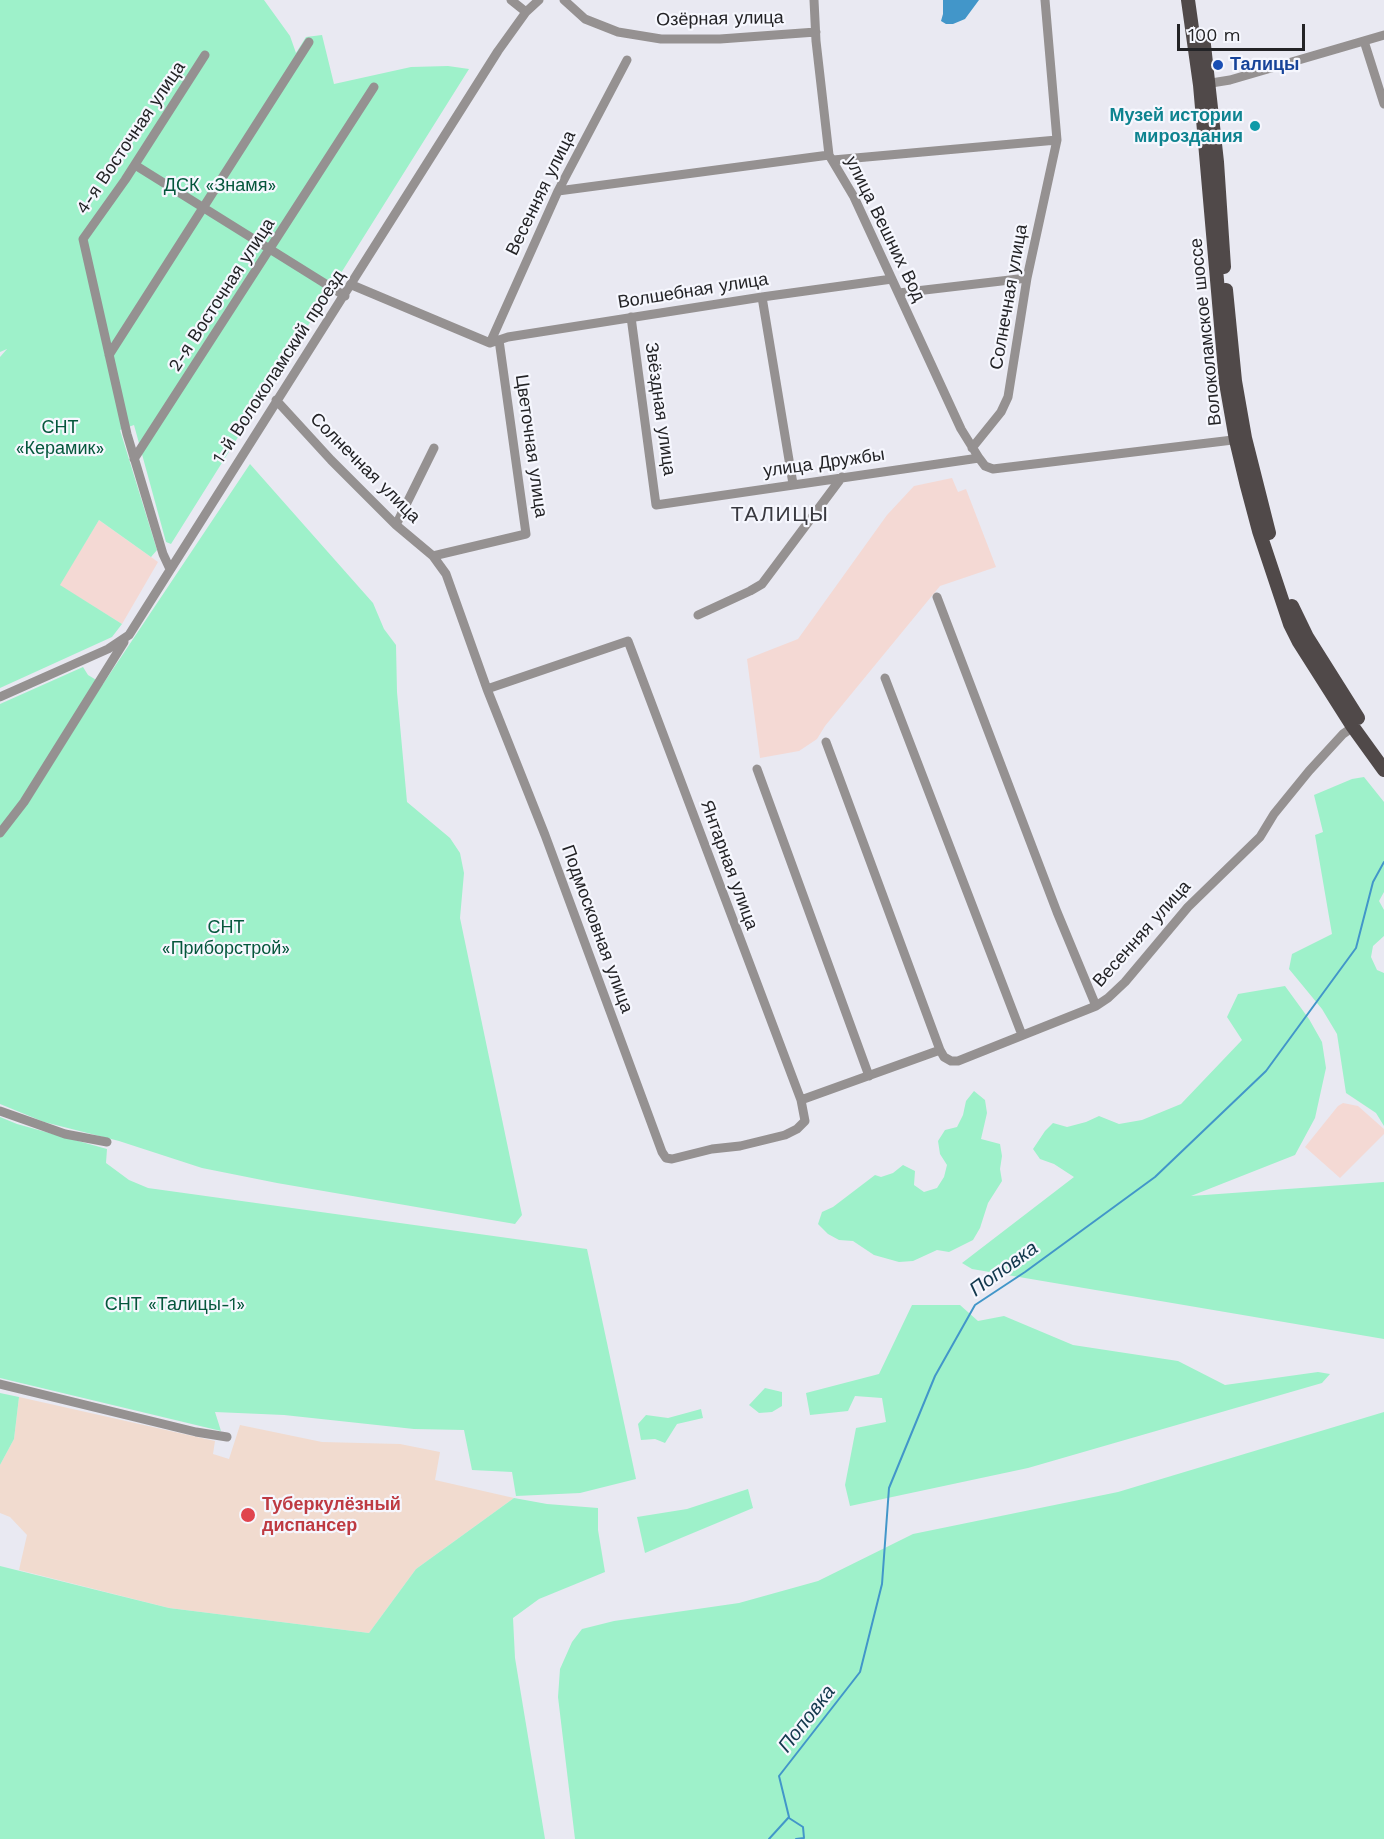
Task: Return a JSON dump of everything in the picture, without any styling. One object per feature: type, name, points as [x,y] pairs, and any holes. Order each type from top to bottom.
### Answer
[{"type":"main road","name":"Волоколамское шоссе","points":[[1188,0],[1205,84]]},
{"type":"main road","name":"Волоколамское шоссе","points":[[1197,0],[1241,439],[1259,531],[1290,624],[1307,656],[1384,770]]},
{"type":"main road","name":"Волоколамское шоссе","points":[[1241,439],[1298,620],[1361,722],[1384,754]]},
{"type":"street","points":[[511,0],[526,12]]},
{"type":"street","name":"1-й Волоколамский проезд","points":[[0,697],[108,650],[129,635],[498,51],[526,12],[539,0]]},
{"type":"street","name":"Озёрная улица","points":[[564,0],[585,19],[618,32],[661,39],[720,39],[816,32]]},
{"type":"street","name":"улица Вешних Вод","points":[[814,0],[831,157],[854,197],[972,448],[979,458]]},
{"type":"street","name":"Солнечная улица","points":[[972,448],[1001,412],[1008,397],[1027,278],[1057,140],[1046,0]]},
{"type":"street","points":[[1205,84],[1230,80],[1384,35]]},
{"type":"street","points":[[1364,41],[1384,104]]},
{"type":"street","points":[[170,569],[163,554],[134,459],[109,355],[309,42]]},
{"type":"street","name":"4-я Восточная улица","points":[[109,355],[83,239],[135,165],[205,55]]},
{"type":"street","name":"Весенняя улица","points":[[495,342],[558,191],[627,60]]},
{"type":"street","name":"2-я Восточная улица","points":[[134,459],[374,87]]},
{"type":"street","points":[[558,191],[831,157],[1057,140]]},
{"type":"street","points":[[135,165],[345,296]]},
{"type":"street","points":[[899,293],[1027,278]]},
{"type":"street","name":"Волшебная улица","points":[[495,342],[508,337],[631,317],[892,279]]},
{"type":"street","points":[[352,285],[495,342]]},
{"type":"street","points":[[762,297],[793,484]]},
{"type":"street","name":"Звёздная улица","points":[[631,317],[656,505]]},
{"type":"street","name":"Цветочная улица","points":[[433,556],[526,534],[495,342]]},
{"type":"street","name":"Солнечная улица","points":[[276,400],[331,460],[396,525],[433,556]]},
{"type":"street","points":[[979,458],[985,466],[993,469],[1241,439]]},
{"type":"street","points":[[396,525],[434,448]]},
{"type":"street","name":"улица Дружбы","points":[[656,505],[979,458]]},
{"type":"street","points":[[698,615],[742,596],[762,584],[843,477]]},
{"type":"street","name":"Подмосковная улица","points":[[433,556],[446,574],[487,689],[545,835],[666,1158],[672,1160],[712,1149],[740,1146],[785,1135],[798,1129],[805,1121],[801,1100]]},
{"type":"street","points":[[937,597],[1057,912],[1096,1006]]},
{"type":"street","points":[[0,833],[24,802],[129,635]]},
{"type":"street","name":"Янтарная улица","points":[[487,689],[628,641],[801,1100]]},
{"type":"street","points":[[885,678],[1022,1035]]},
{"type":"street","name":"Весенняя улица","points":[[940,1050],[944,1057],[951,1061],[958,1060],[1096,1006],[1125,982],[1188,907],[1260,837],[1274,814],[1309,771],[1343,734],[1353,727]]},
{"type":"street","points":[[801,1100],[940,1050],[826,742]]},
{"type":"street","points":[[757,769],[869,1076]]},
{"type":"street","points":[[0,1111],[65,1134],[107,1142]]},
{"type":"street","points":[[0,1384],[196,1432],[227,1437]]},
{"type":"shaded area","points":[[952,478],[958,492],[966,489],[996,567],[940,586],[825,726],[817,739],[799,751],[760,758],[747,659],[798,639],[887,515],[914,486]]},
{"type":"shaded area","points":[[99,520],[158,562],[122,624],[59,585]]},
{"type":"shaded area","points":[[1343,1103],[1358,1106],[1384,1129],[1384,1134],[1340,1178],[1305,1147],[1338,1106]]},
{"type":"shaded area","name":"Туберкулёзный диспансер","points":[[19,1397],[215,1441],[213,1454],[229,1459],[240,1425],[322,1442],[400,1444],[440,1452],[435,1480],[514,1498],[416,1569],[369,1633],[169,1608],[19,1570],[27,1535],[10,1517],[0,1513],[0,1465],[14,1439]]},
{"type":"green space","name":"ДСК «Знамя»","points":[[0,0],[264,0],[290,36],[296,53],[306,37],[322,35],[334,84],[411,67],[448,66],[469,69],[171,544],[166,542],[134,425],[120,430],[157,550],[151,557],[99,520],[60,585],[122,624],[112,637],[0,688],[0,357],[7,349],[0,352]]},
{"type":"green space","name":"СНТ «Приборстрой»","points":[[250,464],[373,603],[384,629],[396,645],[397,692],[407,802],[450,838],[460,853],[464,873],[460,918],[522,1215],[515,1224],[202,1168],[119,1141],[44,1122],[0,1104],[0,704],[83,667],[88,675],[103,684]]},
{"type":"green space","points":[[1364,777],[1384,802],[1384,892],[1379,901],[1384,910],[1384,936],[1373,946],[1371,957],[1377,970],[1384,973],[1384,1126],[1376,1113],[1346,1093],[1337,1034],[1322,1009],[1289,969],[1292,954],[1332,934],[1315,835],[1323,832],[1314,795],[1352,779]]},
{"type":"green space","points":[[1285,986],[1309,1019],[1322,1042],[1326,1068],[1315,1118],[1295,1155],[1191,1196],[1384,1182],[1384,1339],[972,1269],[962,1263],[1074,1177],[1054,1164],[1040,1159],[1033,1149],[1053,1123],[1067,1127],[1099,1116],[1119,1124],[1142,1120],[1181,1104],[1242,1040],[1227,1017],[1238,994]]},
{"type":"green space","points":[[974,1091],[985,1100],[987,1113],[981,1139],[1000,1144],[1002,1181],[988,1203],[980,1228],[973,1240],[949,1252],[937,1250],[913,1261],[899,1262],[874,1255],[853,1241],[839,1240],[828,1234],[818,1224],[822,1212],[833,1207],[875,1175],[881,1177],[893,1173],[903,1165],[915,1171],[914,1185],[924,1192],[937,1188],[944,1177],[947,1165],[940,1154],[938,1141],[945,1130],[957,1127],[966,1101]]},
{"type":"green space","name":"СНТ «Талицы-1»","points":[[0,1117],[17,1124],[107,1149],[106,1163],[129,1180],[148,1188],[587,1249],[636,1479],[580,1493],[516,1496],[512,1472],[472,1470],[464,1430],[414,1429],[284,1415],[215,1412],[221,1431],[0,1378]]},
{"type":"green space","points":[[912,1305],[960,1305],[978,1321],[1004,1316],[1073,1345],[1178,1361],[1225,1385],[1318,1372],[1330,1374],[1322,1383],[1028,1468],[850,1506],[845,1485],[856,1428],[886,1422],[882,1398],[855,1396],[848,1411],[810,1415],[806,1393],[879,1374]]},
{"type":"green space","points":[[765,1388],[782,1392],[782,1406],[772,1412],[759,1413],[749,1405]]},
{"type":"green space","points":[[0,1393],[19,1397],[14,1439],[0,1465]]},
{"type":"green space","points":[[701,1409],[703,1418],[677,1424],[665,1443],[655,1439],[641,1440],[638,1424],[646,1415],[668,1418]]},
{"type":"green space","points":[[1384,1412],[1384,1839],[575,1839],[558,1697],[560,1669],[572,1642],[582,1629],[614,1621],[739,1603],[818,1581],[913,1534],[1118,1492]]},
{"type":"green space","points":[[748,1489],[753,1508],[645,1553],[637,1517],[687,1509]]},
{"type":"green space","points":[[514,1498],[547,1504],[598,1508],[598,1530],[605,1572],[539,1599],[513,1618],[515,1658],[545,1839],[0,1839],[0,1566],[169,1608],[369,1633],[416,1569]]},
{"type":"water","points":[[943,0],[979,0],[965,19],[946,24],[941,21]]},
{"type":"waterway","name":"Поповка","points":[[769,1839],[789,1817],[779,1776],[860,1672],[882,1584],[889,1488],[935,1376],[975,1305],[1025,1272],[1155,1177],[1266,1071],[1356,948],[1373,882],[1384,862]]},
{"type":"waterway","name":"Поповка","points":[[789,1818],[803,1827],[804,1838],[796,1839]]},
{"type":"place","name":"Талицы","points":[[1218,65]]},
{"type":"place","name":"Музей истории мироздания","points":[[1255,126]]},
{"type":"place","name":"Туберкулёзный диспансер","points":[[248,1515]]},
{"type":"district","name":"ТАЛИЦЫ","points":[[780,515]]},
{"type":"park label","name":"СНТ «Керамик»","points":[[60,438]]}]
